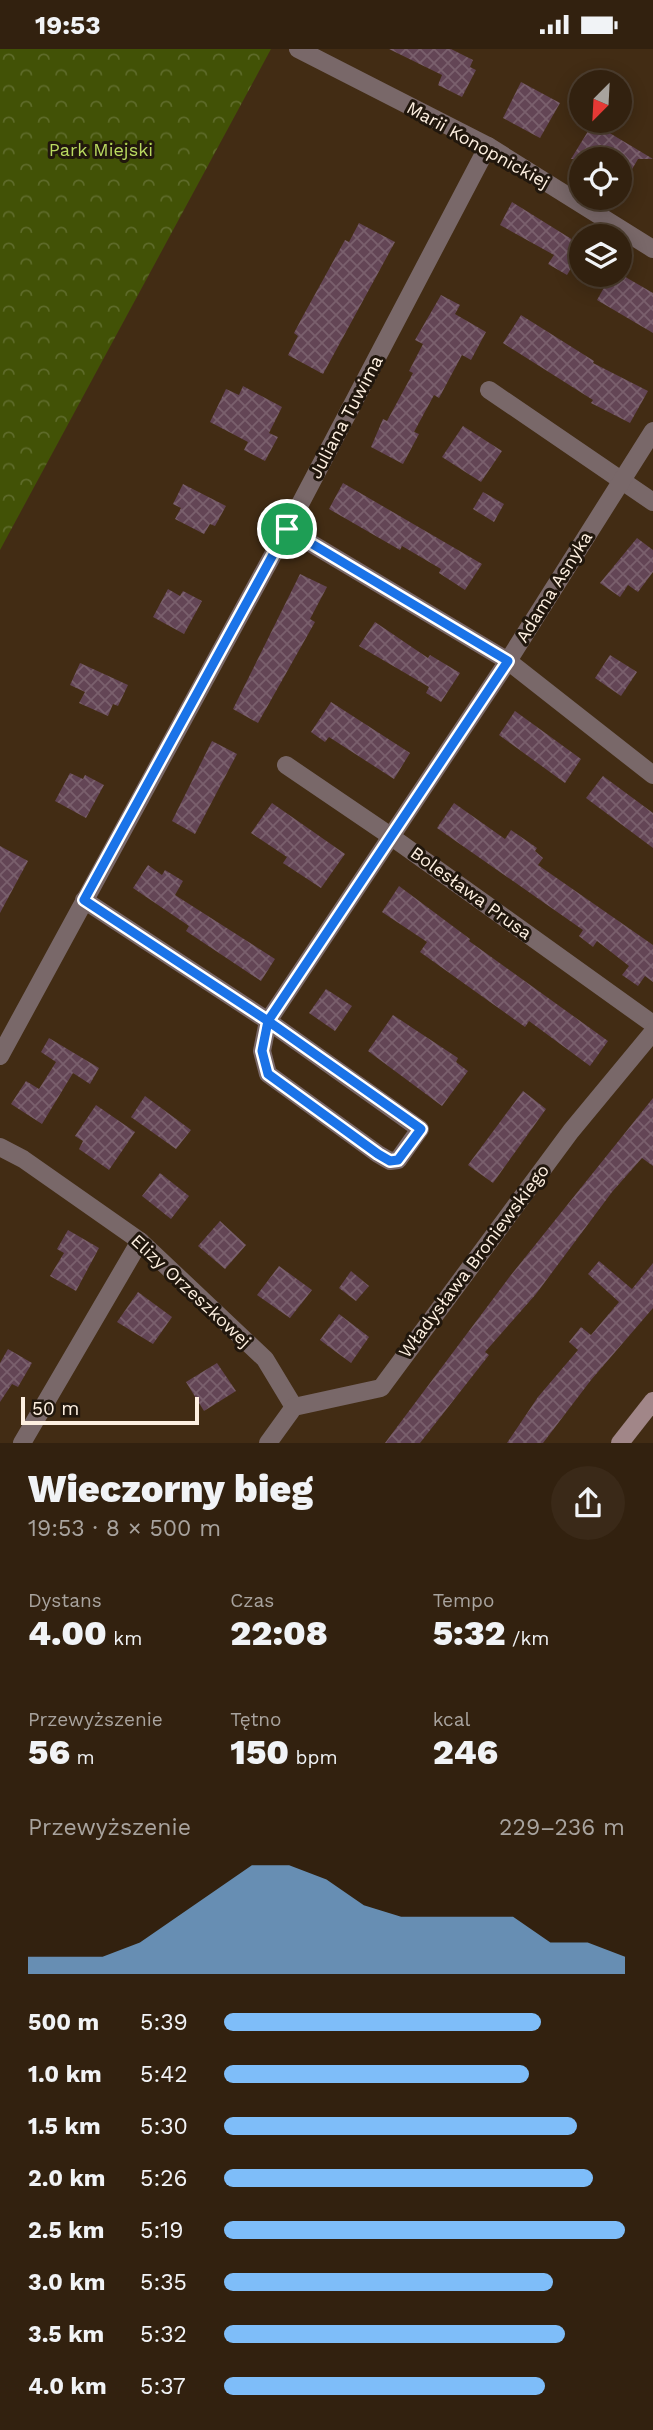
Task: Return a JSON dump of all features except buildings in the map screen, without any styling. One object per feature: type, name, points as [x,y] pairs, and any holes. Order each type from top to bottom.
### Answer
[{"type":"main road","points":[[620,1443],[653,1401]]},
{"type":"street","name":"Marii Konopnickiej","points":[[298,49],[488,146],[653,249]]},
{"type":"street","name":"Juliana Tuwima","points":[[0,1056],[287,529],[488,146]]},
{"type":"street","points":[[489,390],[653,502]]},
{"type":"street","name":"Adama Asnyka","points":[[268,1021],[508,661],[653,431]]},
{"type":"street","points":[[287,529],[508,661],[653,775]]},
{"type":"street","name":"Bolesława Prusa","points":[[286,765],[390,835],[653,1024]]},
{"type":"street","points":[[84,900],[268,1021],[421,1129],[398,1160],[390,1161],[378,1154],[268,1074],[262,1051],[268,1021]]},
{"type":"street","name":"Władysława Broniewskiego","points":[[294,1407],[381,1388],[571,1131],[653,1032]]},
{"type":"street","name":"Elizy Orzeszkowej","points":[[0,1147],[23,1159],[140,1241],[265,1359],[294,1407]]},
{"type":"street","points":[[22,1443],[140,1241]]},
{"type":"street","points":[[268,1443],[294,1407]]},
{"type":"green space","name":"Park Miejski","points":[[0,49],[271,49],[0,550]]},
{"type":"route","points":[[287,529],[84,900],[268,1021],[262,1051],[263,1065],[268,1074],[378,1154],[390,1161],[398,1160],[421,1129],[268,1021],[508,661],[287,529]]}]
